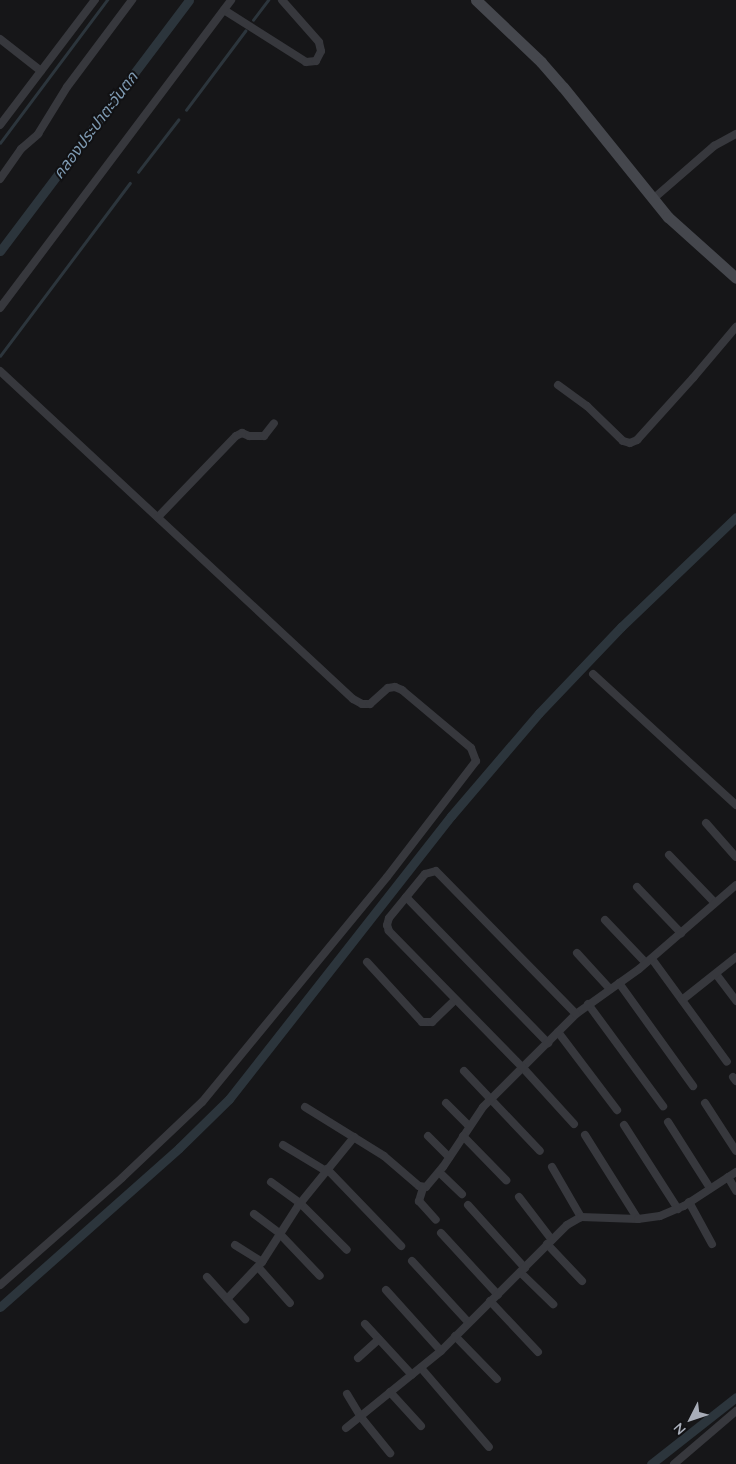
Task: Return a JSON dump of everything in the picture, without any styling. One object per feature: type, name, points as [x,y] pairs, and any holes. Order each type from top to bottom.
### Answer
[{"type":"street","points":[[1,120],[96,0]]},
{"type":"street","points":[[0,179],[21,149],[38,134],[71,81],[132,0]]},
{"type":"street","points":[[0,308],[231,0]]},
{"type":"street","points":[[224,10],[306,62],[316,61],[322,51],[319,42],[282,0]]},
{"type":"street","points":[[476,0],[558,81],[652,199],[685,234],[736,278]]},
{"type":"street","points":[[0,40],[41,71]]},
{"type":"street","points":[[652,199],[714,146],[736,134]]},
{"type":"street","points":[[558,385],[587,406],[623,441],[630,443],[637,440],[694,378],[736,327]]},
{"type":"street","points":[[0,371],[353,699],[362,704],[370,704],[388,688],[395,687],[402,690],[471,748],[476,761],[384,880],[202,1102],[122,1178],[0,1285]]},
{"type":"street","points":[[158,517],[236,436],[242,433],[254,437],[264,436],[274,423]]},
{"type":"street","points":[[593,674],[736,805]]},
{"type":"street","points":[[706,823],[736,857]]},
{"type":"street","points":[[669,855],[715,903]]},
{"type":"street","points":[[574,1124],[523,1068],[389,931],[387,925],[389,918],[425,874],[436,871],[576,1014]]},
{"type":"street","points":[[436,1220],[419,1201],[423,1188],[430,1184],[470,1126],[492,1099],[576,1014],[649,961],[736,885]]},
{"type":"street","points":[[637,887],[681,933]]},
{"type":"street","points":[[406,896],[548,1042]]},
{"type":"street","points":[[606,920],[649,961],[682,1000],[727,1062]]},
{"type":"street","points":[[577,953],[610,989]]},
{"type":"street","points":[[682,1000],[736,958]]},
{"type":"street","points":[[367,962],[422,1022],[432,1022],[455,1000]]},
{"type":"street","points":[[716,974],[736,1002]]},
{"type":"street","points":[[619,983],[693,1086]]},
{"type":"street","points":[[588,1004],[663,1106]]},
{"type":"street","points":[[558,1032],[617,1110]]},
{"type":"street","points":[[464,1071],[540,1152]]},
{"type":"street","points":[[446,1103],[470,1126]]},
{"type":"street","points":[[705,1103],[736,1151]]},
{"type":"street","points":[[305,1107],[384,1156],[423,1188]]},
{"type":"street","points":[[668,1122],[710,1188]]},
{"type":"street","points":[[624,1125],[678,1209]]},
{"type":"street","points":[[585,1134],[638,1219]]},
{"type":"street","points":[[428,1136],[449,1157]]},
{"type":"street","points":[[463,1136],[506,1180]]},
{"type":"street","points":[[227,1299],[260,1265],[300,1203],[354,1137]]},
{"type":"street","points":[[283,1145],[326,1170],[401,1246]]},
{"type":"street","points":[[552,1167],[581,1217]]},
{"type":"street","points":[[439,1172],[462,1194]]},
{"type":"street","points":[[346,1428],[441,1351],[567,1225],[581,1217],[638,1219],[660,1216],[678,1209],[736,1172]]},
{"type":"street","points":[[728,1177],[736,1190]]},
{"type":"street","points":[[271,1182],[300,1203],[347,1250]]},
{"type":"street","points":[[519,1197],[550,1242],[582,1281]]},
{"type":"street","points":[[688,1202],[712,1244]]},
{"type":"street","points":[[468,1205],[553,1304]]},
{"type":"street","points":[[254,1214],[280,1233],[320,1276]]},
{"type":"street","points":[[441,1233],[498,1295]]},
{"type":"street","points":[[235,1245],[260,1265],[290,1303]]},
{"type":"street","points":[[412,1261],[468,1322]]},
{"type":"street","points":[[207,1277],[245,1319]]},
{"type":"street","points":[[386,1290],[441,1351]]},
{"type":"street","points":[[490,1301],[538,1352]]},
{"type":"street","points":[[365,1324],[412,1375]]},
{"type":"street","points":[[455,1336],[497,1379]]},
{"type":"street","points":[[358,1358],[379,1339]]},
{"type":"street","points":[[421,1368],[489,1447]]},
{"type":"street","points":[[390,1392],[421,1426]]},
{"type":"street","points":[[347,1394],[360,1416],[390,1453]]},
{"type":"street","points":[[674,1464],[736,1411]]},
{"type":"waterway","points":[[0,143],[107,0]]},
{"type":"waterway","name":"คลองประปาตะวันตก","points":[[0,251],[189,0]]},
{"type":"waterway","points":[[253,20],[268,0]]},
{"type":"waterway","points":[[186,110],[245,31]]},
{"type":"waterway","points":[[138,172],[178,120]]},
{"type":"waterway","points":[[0,356],[130,183]]},
{"type":"waterway","points":[[0,1307],[179,1148],[229,1099],[451,816],[539,713],[621,627],[736,517]]},
{"type":"waterway","points":[[651,1464],[736,1397]]}]
